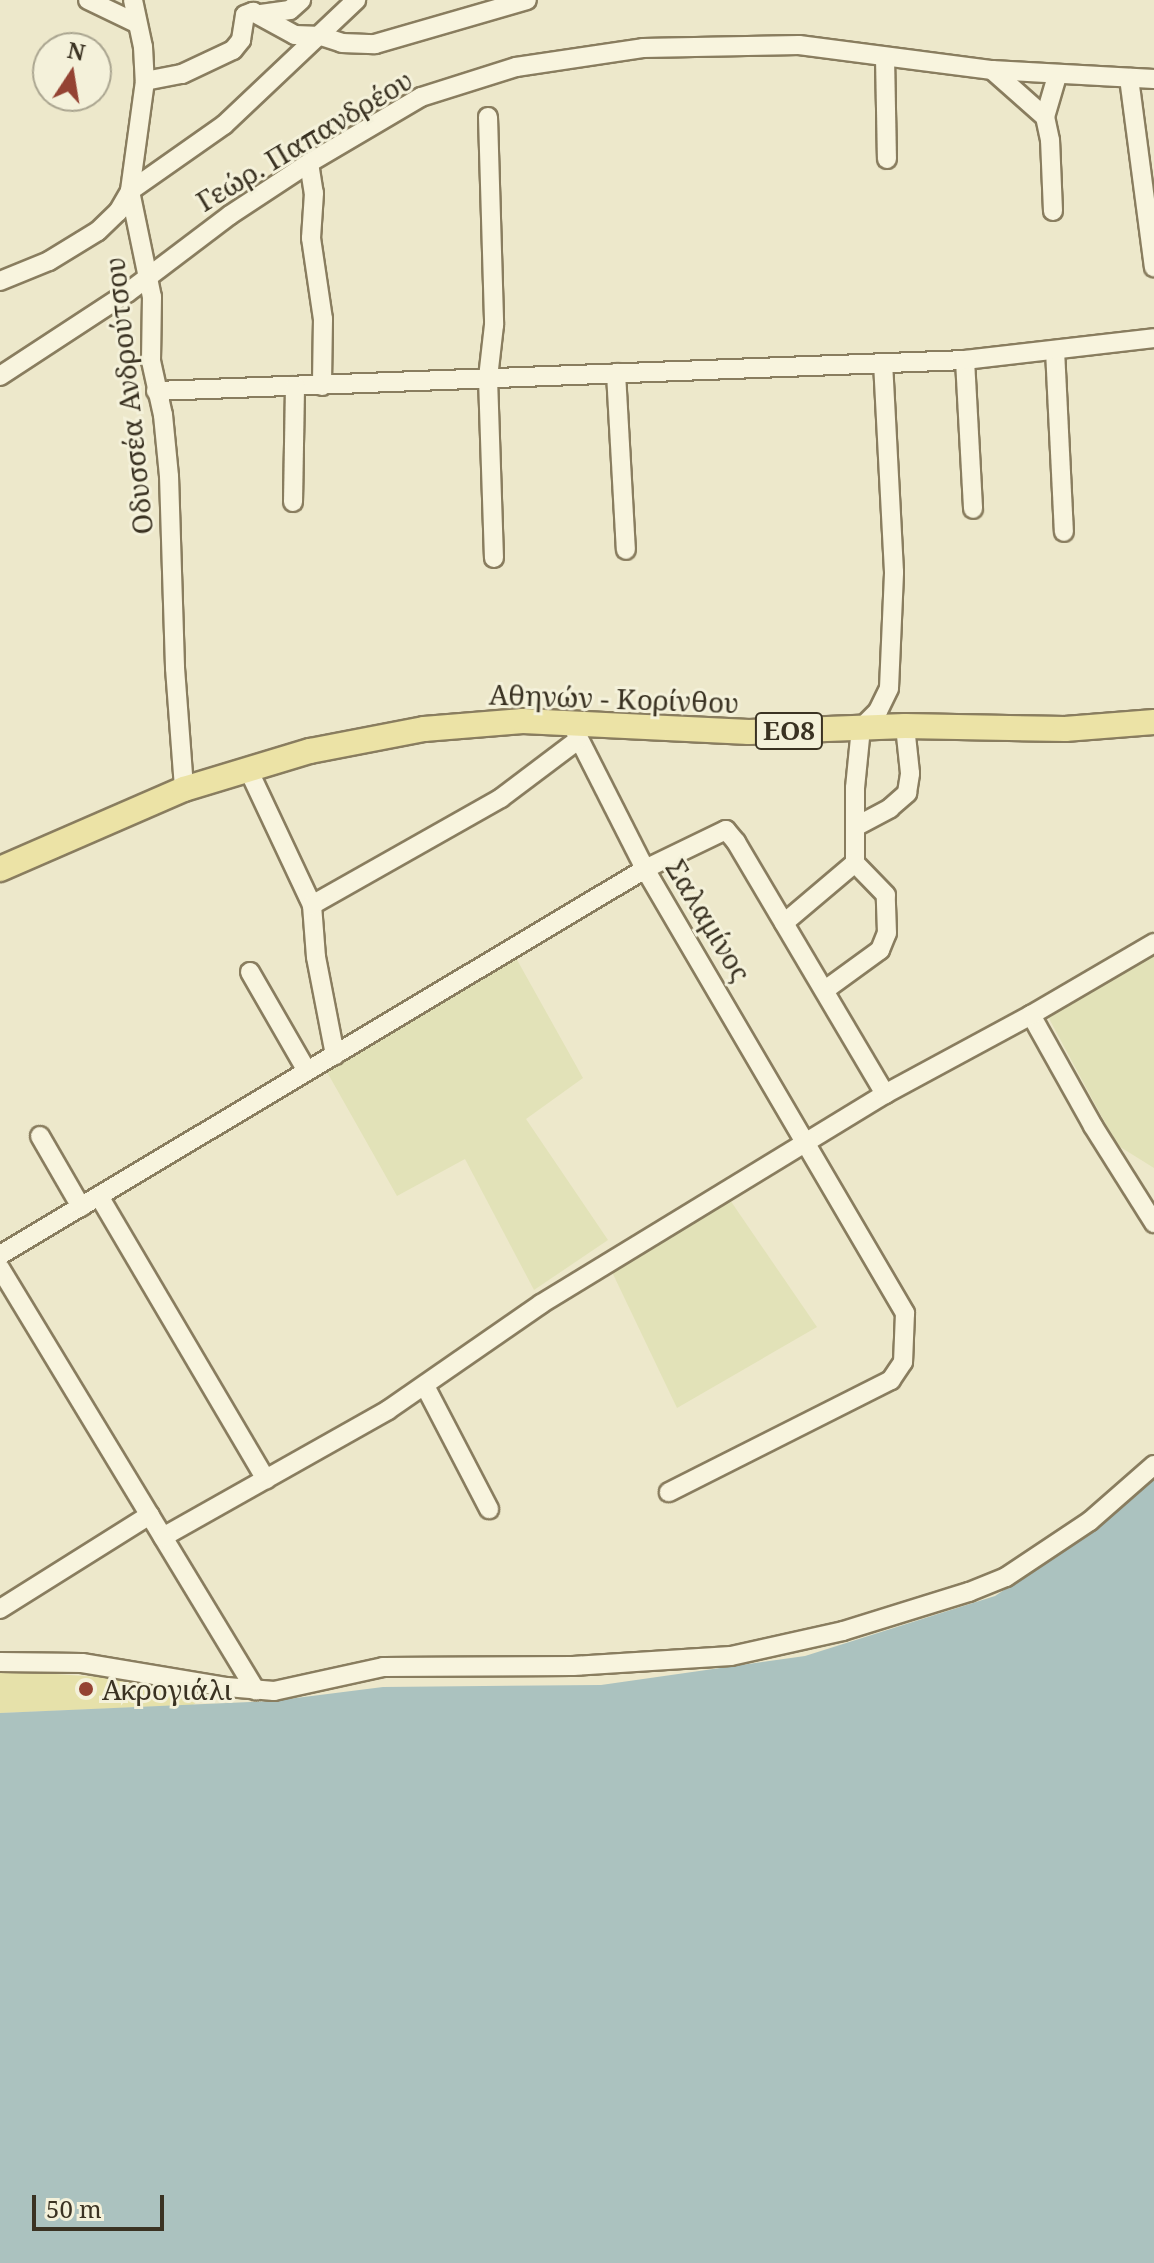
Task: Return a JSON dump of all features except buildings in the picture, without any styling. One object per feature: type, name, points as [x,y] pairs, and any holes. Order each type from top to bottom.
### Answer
[{"type":"main road","name":"Αθηνών - Κορίνθου","points":[[0,869],[184,789],[310,751],[424,729],[523,721],[574,732],[749,732],[905,726],[1065,729],[1154,722]]},
{"type":"street","points":[[88,0],[136,23]]},
{"type":"street","name":"Οδυσσέα Ανδρούτσου","points":[[133,0],[143,47],[145,81],[130,191],[152,297],[151,361],[163,415],[169,476],[175,668],[184,789]]},
{"type":"street","points":[[145,81],[182,74],[233,50],[241,40],[245,15],[290,10],[301,0]]},
{"type":"street","points":[[0,281],[49,261],[98,231],[118,212],[130,191],[224,125],[356,0]]},
{"type":"street","points":[[261,14],[295,35],[321,36],[342,43],[375,44],[527,0]]},
{"type":"street","name":"Γεώρ. Παπανδρέου","points":[[0,376],[127,293],[148,275],[309,163],[421,97],[516,67],[551,59],[643,48],[799,45],[992,70],[1154,79]]},
{"type":"street","points":[[885,57],[887,159]]},
{"type":"street","points":[[992,70],[1045,117]]},
{"type":"street","points":[[1053,211],[1050,140],[1045,117],[1057,76]]},
{"type":"street","points":[[1129,78],[1154,267]]},
{"type":"street","points":[[488,117],[494,325],[488,378],[494,558]]},
{"type":"street","points":[[309,163],[314,193],[311,238],[323,319],[322,386]]},
{"type":"street","points":[[156,391],[965,360],[1154,338]]},
{"type":"street","points":[[1055,350],[1064,532]]},
{"type":"street","points":[[965,360],[973,509]]},
{"type":"street","points":[[825,990],[880,950],[887,933],[886,895],[855,863],[861,728],[884,701],[889,688],[892,651],[894,572],[883,363]]},
{"type":"street","points":[[616,373],[626,550]]},
{"type":"street","points":[[293,502],[295,386]]},
{"type":"street","points":[[855,827],[890,808],[907,793],[910,773],[905,726]]},
{"type":"street","points":[[312,905],[501,798],[574,732]]},
{"type":"street","name":"Σαλαμίνος","points":[[574,732],[645,869],[905,1313],[903,1362],[891,1380],[669,1492]]},
{"type":"street","points":[[248,769],[312,905],[321,987],[335,1055]]},
{"type":"street","points":[[0,1255],[645,869],[726,830],[885,1094]]},
{"type":"street","points":[[784,923],[855,863]]},
{"type":"street","points":[[163,1537],[425,1386],[541,1304],[885,1094],[1031,1015],[1154,943]]},
{"type":"street","points":[[250,972],[307,1071]]},
{"type":"street","points":[[1031,1015],[1093,1126],[1154,1223]]},
{"type":"street","points":[[40,1136],[81,1207]]},
{"type":"street","points":[[99,1196],[266,1479]]},
{"type":"street","points":[[0,1268],[256,1690]]},
{"type":"street","points":[[425,1386],[489,1509]]},
{"type":"street","points":[[0,1662],[82,1663],[256,1690],[291,1689],[383,1667],[573,1666],[692,1660],[796,1644],[969,1592],[1006,1577],[1090,1521],[1154,1465]]},
{"type":"street","points":[[0,1609],[150,1515]]},
{"type":"green space","points":[[1154,950],[1154,1168],[1117,1145],[1046,1013]]},
{"type":"green space","points":[[516,958],[583,1078],[526,1119],[608,1240],[534,1290],[465,1159],[397,1196],[327,1072]]},
{"type":"green space","points":[[730,1200],[817,1327],[677,1408],[612,1272]]},
{"type":"sand","name":"Ακρογιάλι","points":[[0,1670],[140,1680],[203,1697],[193,1705],[0,1713]]},
{"type":"water","points":[[1154,1478],[1154,2263],[0,2263],[0,1713],[272,1701],[383,1687],[601,1685],[805,1656],[995,1596],[1074,1544]]},
{"type":"place","name":"Ακρογιάλι","points":[[86,1689]]}]
